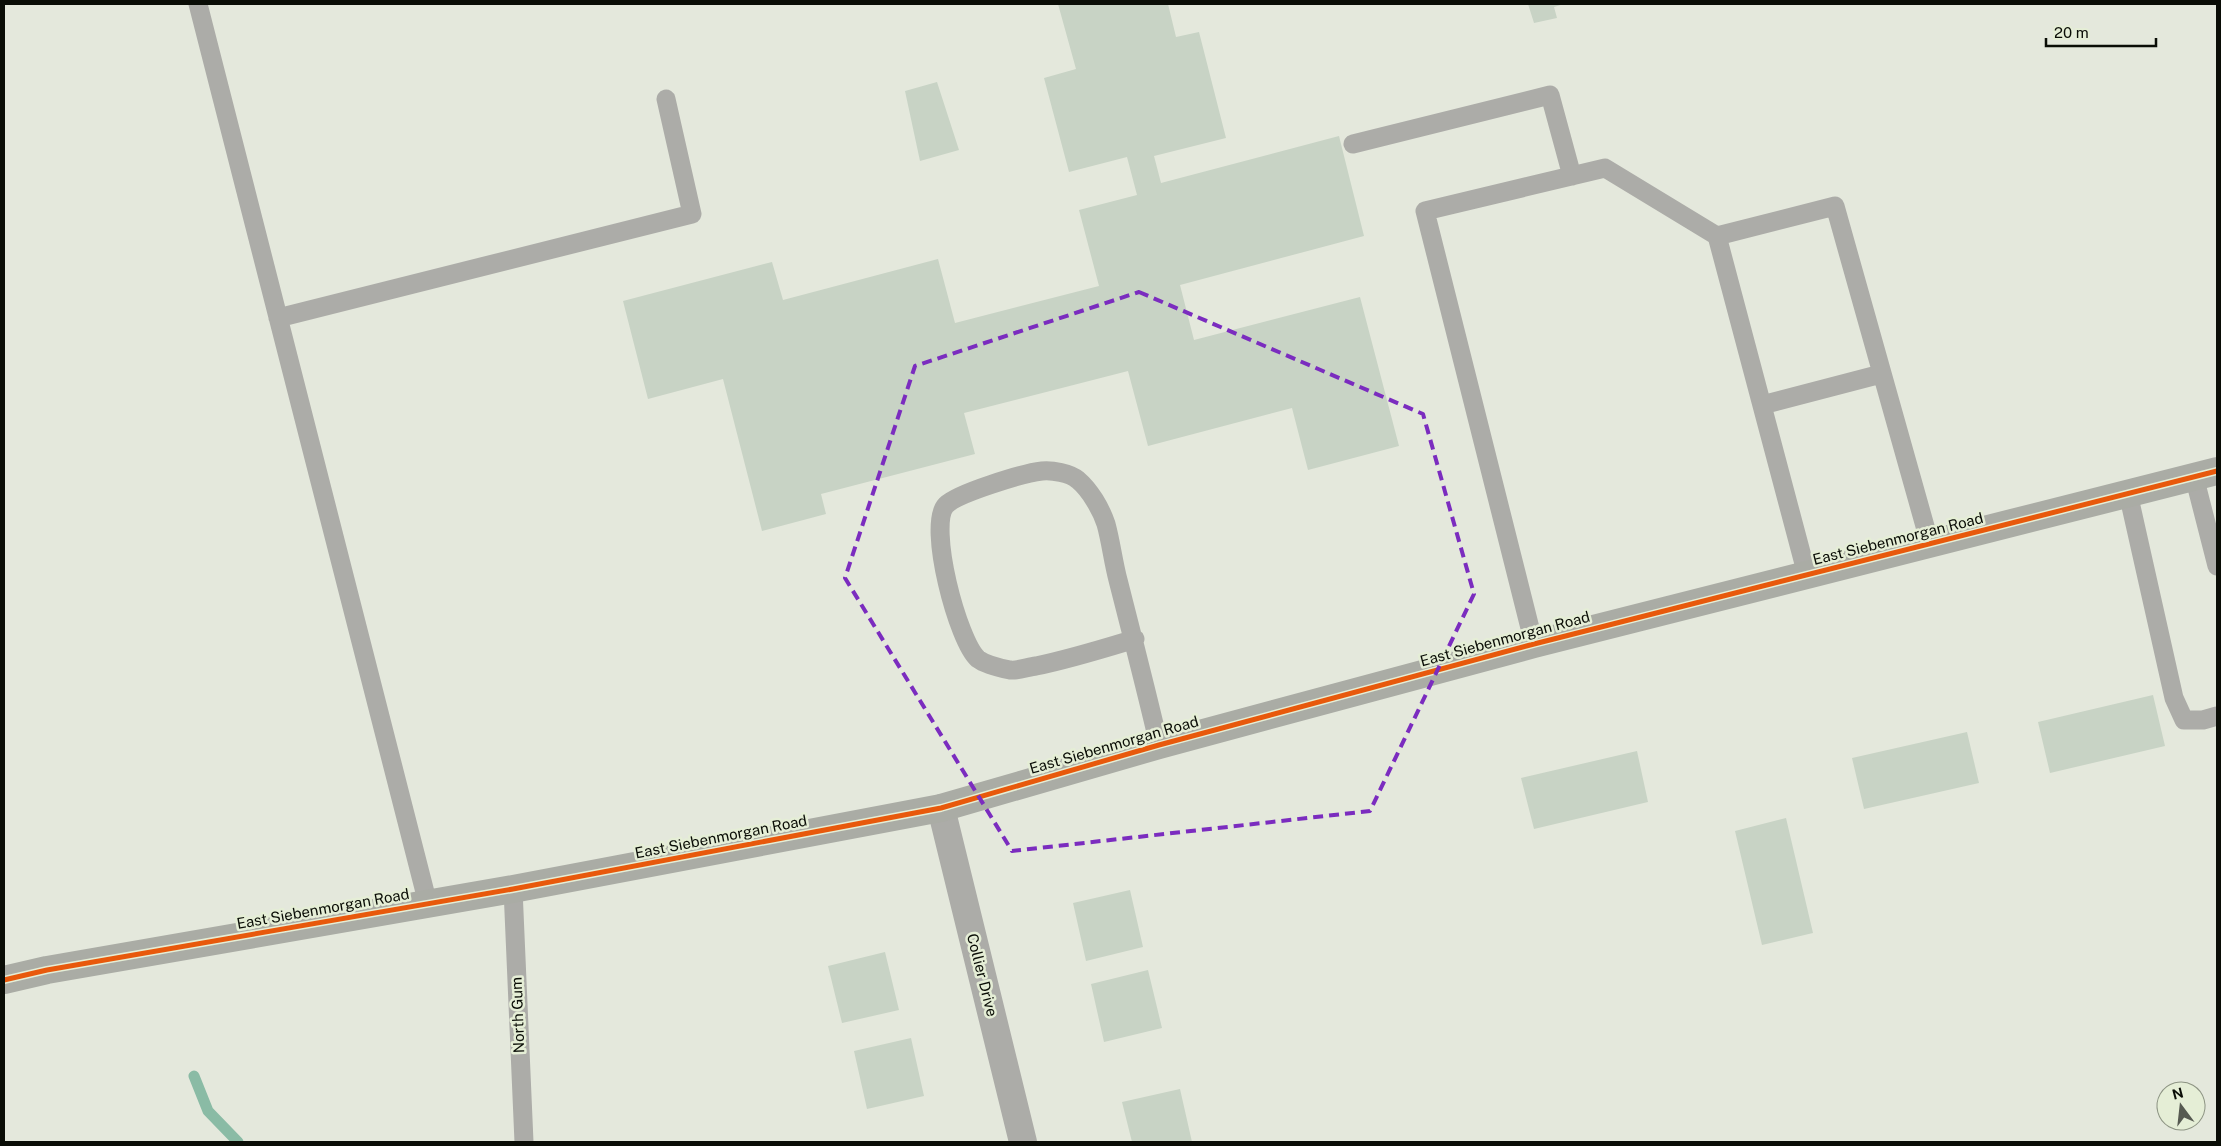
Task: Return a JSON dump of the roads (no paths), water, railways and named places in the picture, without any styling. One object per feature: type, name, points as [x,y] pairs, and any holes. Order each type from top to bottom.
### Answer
[{"type":"street","name":"East Siebenmorgan Road","points":[[4,980],[47,970],[513,889],[941,808],[1159,745],[1534,644],[2206,474]]},
{"type":"street","name":"Collier Drive","points":[[941,808],[1023,1142]]},
{"type":"lane","points":[[198,4],[428,904]]},
{"type":"lane","points":[[1353,144],[1550,95],[1572,176]]},
{"type":"lane","points":[[278,318],[692,214],[666,99]]},
{"type":"lane","points":[[1534,644],[1425,211],[1605,168],[1717,236],[1807,575]]},
{"type":"lane","points":[[1717,236],[1835,206],[1930,544]]},
{"type":"lane","points":[[1762,405],[1882,374]]},
{"type":"lane","points":[[1135,639],[1061,661],[1012,670],[994,666],[978,659],[970,648],[962,628],[944,572],[940,515],[946,505],[967,492],[1042,471],[1058,472],[1077,478],[1094,499],[1106,523],[1117,578],[1135,639],[1159,745]]},
{"type":"lane","points":[[2206,474],[2217,566]]},
{"type":"lane","points":[[2128,493],[2174,698],[2184,720],[2204,720],[2217,716]]},
{"type":"lane","name":"North Gum","points":[[513,889],[524,1142]]},
{"type":"waterway","points":[[194,1076],[208,1111],[238,1142]]}]
